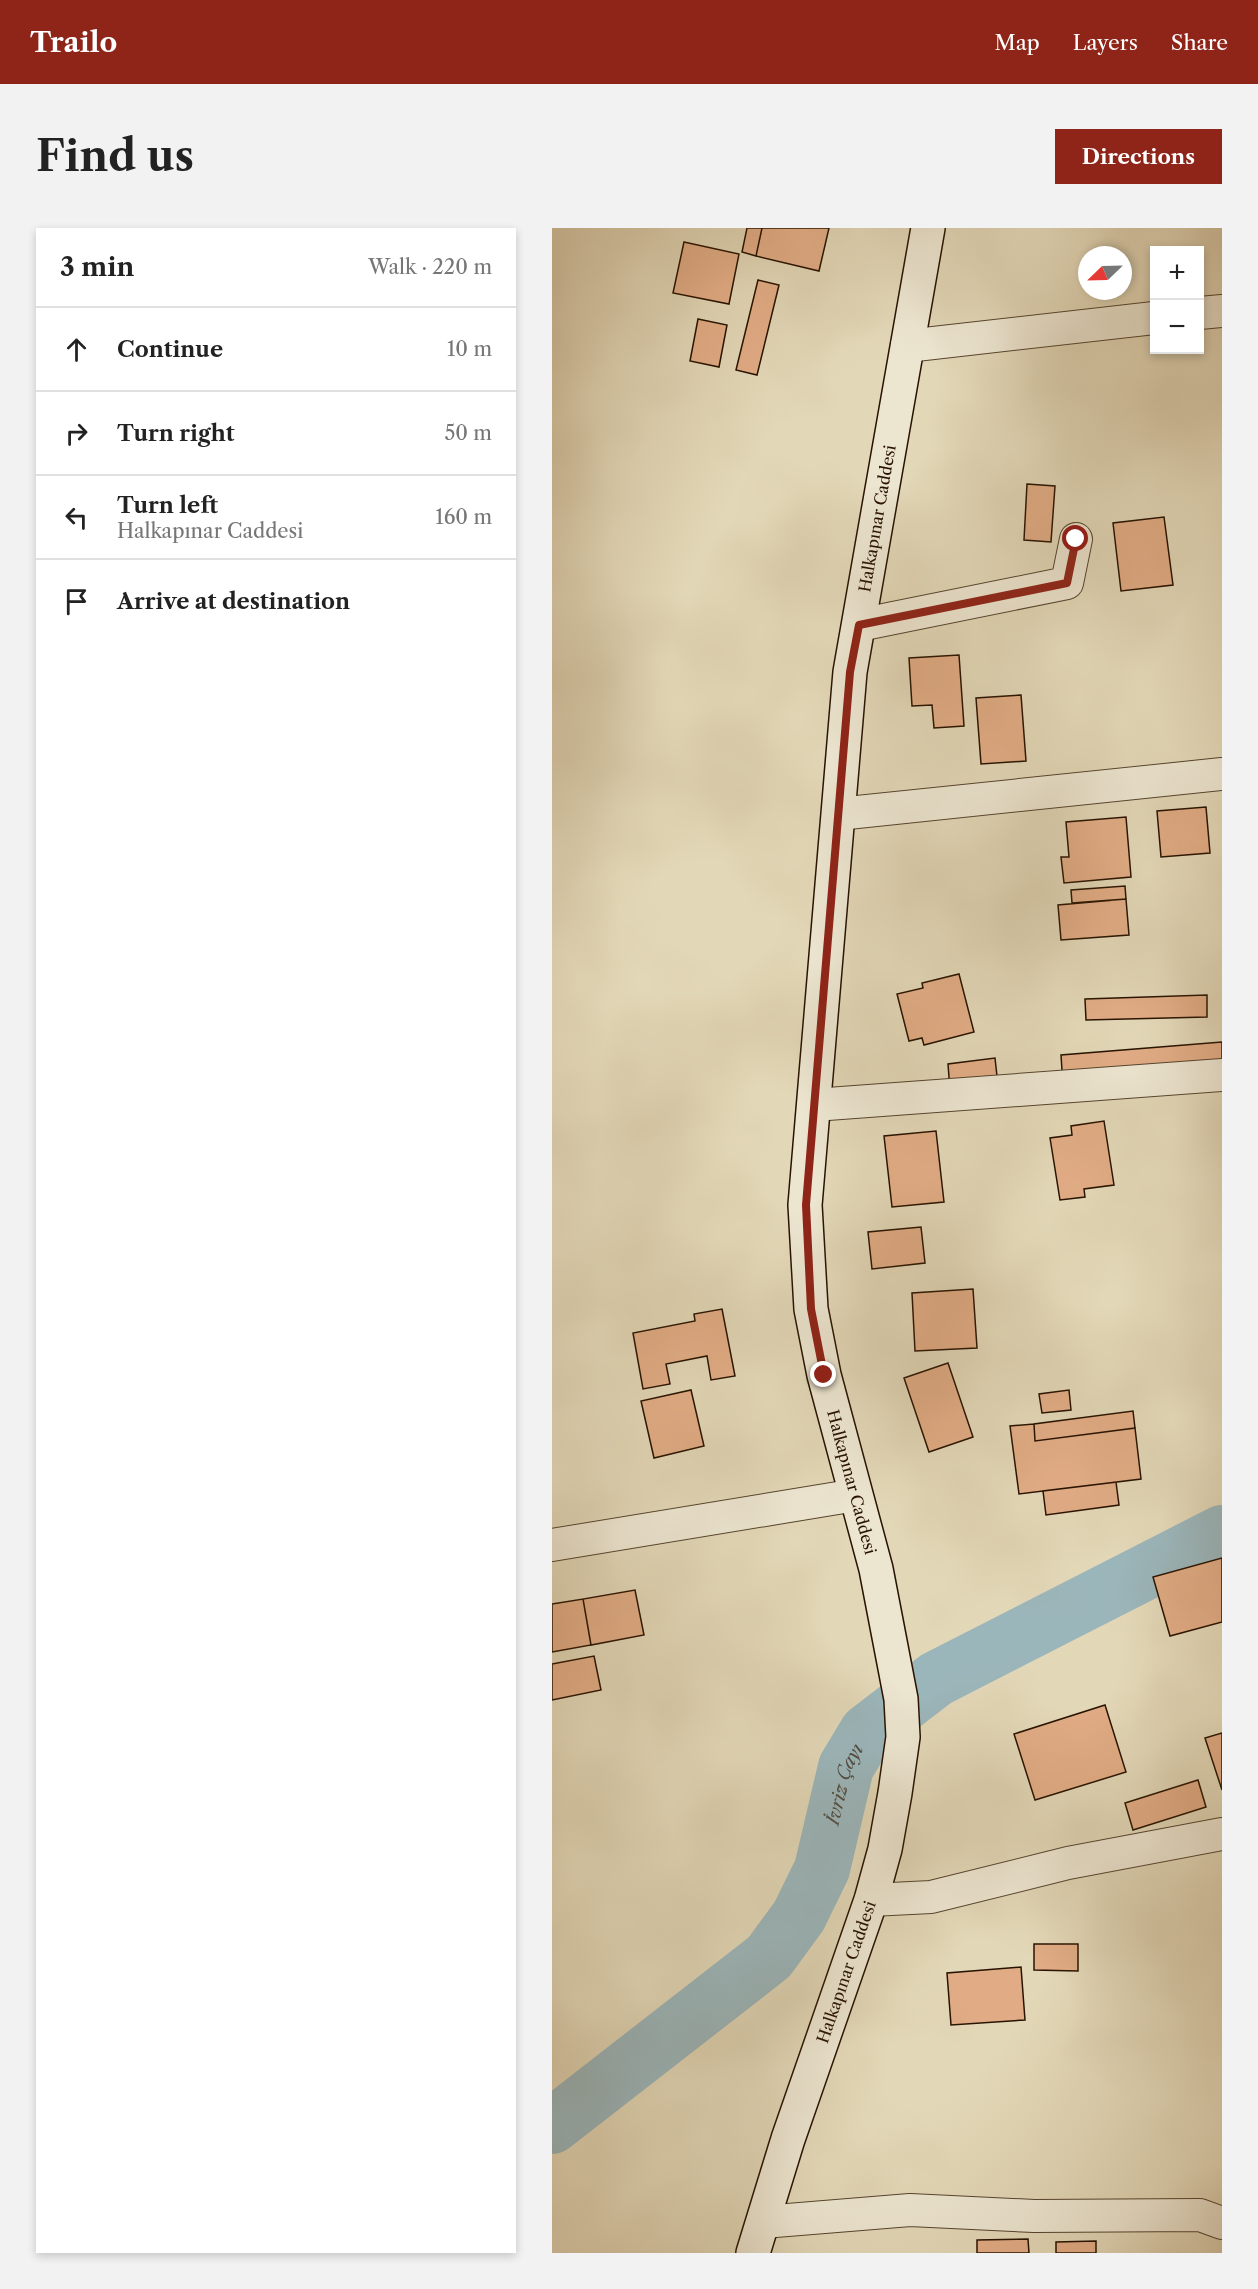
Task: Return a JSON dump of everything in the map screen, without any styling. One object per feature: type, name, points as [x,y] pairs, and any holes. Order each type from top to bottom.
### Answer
[{"type":"main road","name":"Halkapınar Caddesi","points":[[753,2253],[788,2139],[871,1900],[885,1849],[896,1793],[903,1737],[901,1699],[876,1569],[824,1375],[811,1309],[806,1205],[850,672],[928,228]]},
{"type":"street","points":[[1204,313],[1222,311]]},
{"type":"street","points":[[907,346],[1150,319]]},
{"type":"street","points":[[859,625],[1067,583],[1076,539]]},
{"type":"street","points":[[838,814],[1222,774]]},
{"type":"street","points":[[814,1105],[1222,1074]]},
{"type":"street","points":[[552,1545],[856,1495]]},
{"type":"street","points":[[871,1900],[931,1897],[1068,1863],[1222,1834]]},
{"type":"street","points":[[763,2222],[910,2210],[1034,2216],[1200,2215],[1222,2223]]},
{"type":"building","points":[[747,228],[762,228],[756,256],[742,252]]},
{"type":"building","points":[[762,228],[829,228],[819,271],[756,256]]},
{"type":"building","points":[[684,242],[739,254],[729,304],[673,293]]},
{"type":"building","points":[[758,280],[779,285],[757,375],[736,370]]},
{"type":"building","points":[[698,319],[727,325],[719,367],[690,361]]},
{"type":"building","points":[[1027,484],[1055,486],[1051,542],[1024,540]]},
{"type":"building","points":[[1164,517],[1173,585],[1121,591],[1113,523]]},
{"type":"building","points":[[959,655],[964,726],[934,728],[932,705],[912,706],[909,658]]},
{"type":"building","points":[[1021,695],[1026,761],[981,764],[976,698]]},
{"type":"building","points":[[1206,807],[1210,853],[1161,857],[1157,811]]},
{"type":"building","points":[[1126,817],[1131,877],[1064,883],[1061,857],[1069,857],[1066,822]]},
{"type":"building","points":[[1125,886],[1126,899],[1072,903],[1071,890]]},
{"type":"building","points":[[1126,899],[1129,935],[1061,940],[1058,905]]},
{"type":"building","points":[[959,974],[974,1032],[924,1045],[922,1038],[909,1041],[897,994],[923,988],[922,983]]},
{"type":"building","points":[[1207,995],[1207,1017],[1086,1020],[1085,999]]},
{"type":"building","points":[[1222,1042],[1222,1073],[1063,1086],[1061,1055]]},
{"type":"building","points":[[995,1058],[998,1085],[950,1091],[948,1064]]},
{"type":"building","points":[[1104,1121],[1114,1185],[1084,1189],[1085,1197],[1060,1200],[1050,1138],[1072,1135],[1071,1126]]},
{"type":"building","points":[[936,1131],[944,1202],[892,1207],[884,1136]]},
{"type":"building","points":[[921,1227],[925,1263],[872,1269],[868,1232]]},
{"type":"building","points":[[973,1289],[977,1348],[915,1351],[912,1293]]},
{"type":"building","points":[[722,1309],[735,1376],[711,1380],[707,1356],[666,1364],[670,1384],[643,1389],[633,1333],[695,1321],[694,1314]]},
{"type":"building","points":[[948,1363],[973,1437],[929,1452],[904,1378]]},
{"type":"building","points":[[691,1390],[704,1446],[654,1458],[641,1401]]},
{"type":"building","points":[[1069,1390],[1071,1410],[1042,1413],[1039,1394]]},
{"type":"building","points":[[1133,1411],[1135,1428],[1035,1441],[1034,1424]]},
{"type":"building","points":[[1034,1424],[1035,1441],[1135,1428],[1141,1479],[1019,1494],[1010,1426]]},
{"type":"building","points":[[1116,1482],[1119,1505],[1046,1515],[1043,1491]]},
{"type":"building","points":[[1222,1558],[1222,1622],[1170,1636],[1153,1577]]},
{"type":"building","points":[[635,1590],[644,1635],[591,1645],[583,1599]]},
{"type":"building","points":[[583,1599],[591,1645],[552,1652],[552,1604]]},
{"type":"building","points":[[594,1656],[601,1690],[552,1700],[552,1664]]},
{"type":"building","points":[[1105,1705],[1126,1772],[1035,1800],[1014,1734]]},
{"type":"building","points":[[1222,1733],[1222,1790],[1205,1738]]},
{"type":"building","points":[[1198,1780],[1206,1807],[1133,1830],[1125,1803]]},
{"type":"building","points":[[1034,1944],[1078,1944],[1078,1971],[1034,1970]]},
{"type":"building","points":[[1021,1967],[1025,2020],[951,2025],[947,1973]]},
{"type":"building","points":[[1028,2239],[1029,2253],[977,2253],[977,2240]]},
{"type":"building","points":[[1096,2241],[1096,2253],[1056,2253],[1056,2242]]},
{"type":"waterway","name":"İvriz Çayı","points":[[552,2126],[769,1957],[799,1916],[822,1869],[846,1767],[867,1732],[936,1679],[1222,1533]]},
{"type":"route","points":[[824,1375],[811,1309],[806,1205],[850,672],[859,625],[1067,583],[1076,539]]}]
